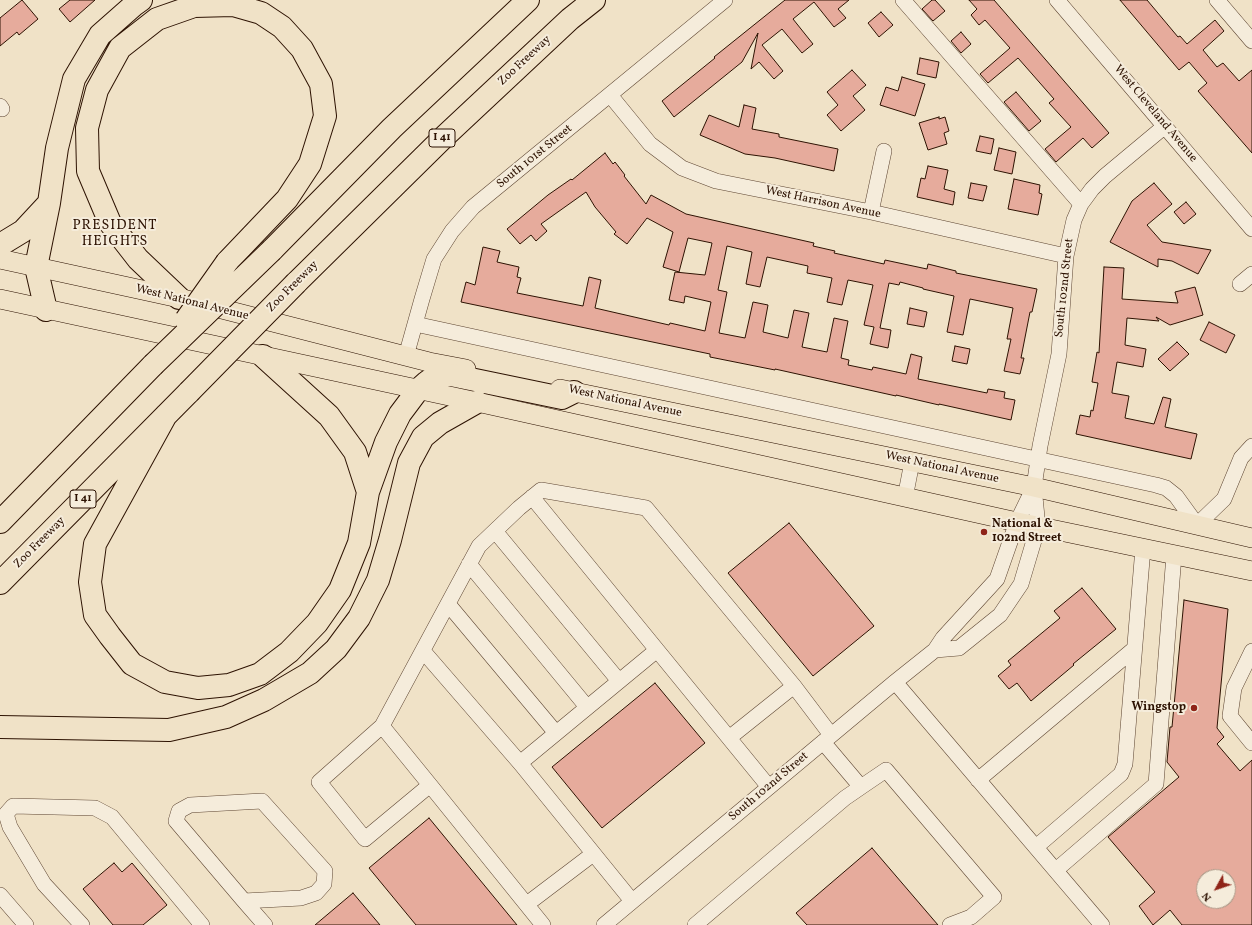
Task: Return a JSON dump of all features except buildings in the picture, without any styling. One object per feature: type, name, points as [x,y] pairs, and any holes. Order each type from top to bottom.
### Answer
[{"type":"highway","points":[[46,310],[36,267],[49,203],[57,148],[74,79],[100,35],[141,0]]},
{"type":"highway","points":[[0,522],[392,128],[528,0]]},
{"type":"highway","name":"Zoo Freeway","points":[[0,583],[296,283],[445,136],[570,19],[594,0]]},
{"type":"highway","points":[[147,373],[227,262],[287,199],[310,164],[325,116],[321,84],[302,49],[282,27],[261,13],[233,5],[194,6],[157,19],[120,48],[97,90],[87,128],[88,171],[110,223],[138,259],[179,298]]},
{"type":"highway","points":[[0,245],[23,231],[49,203]]},
{"type":"highway","points":[[263,356],[329,416],[355,452],[368,492]]},
{"type":"highway","points":[[166,415],[95,544],[90,582],[95,615],[132,664],[165,682],[198,688],[229,685],[260,674],[289,652],[317,623],[340,590],[359,543],[368,492],[390,435],[400,414],[418,390],[427,382],[437,375],[452,375],[562,398],[574,392]]},
{"type":"highway","points":[[0,727],[169,730],[226,717],[264,700],[310,673],[336,649],[359,618],[378,580],[390,540],[409,463],[423,437],[440,423],[477,402]]},
{"type":"main road","name":"West National Avenue","points":[[0,259],[179,298],[406,356],[1034,487],[1252,538]]},
{"type":"main road","points":[[0,299],[477,402],[1038,527],[1252,571]]},
{"type":"street","name":"South 101st Street","points":[[406,356],[434,259],[452,231],[473,208],[724,0]]},
{"type":"street","points":[[903,0],[1081,204]]},
{"type":"street","name":"West Cleveland Avenue","points":[[1058,0],[1252,229]]},
{"type":"street","points":[[1216,0],[1252,41]]},
{"type":"street","name":"West Harrison Avenue","points":[[610,95],[650,144],[682,168],[716,181],[871,212],[1066,256]]},
{"type":"street","name":"South 102nd Street","points":[[935,650],[959,648],[1000,615],[1021,584],[1038,527],[1034,487],[1038,459],[1059,354],[1066,256],[1074,220],[1081,204],[1092,189],[1105,176],[1165,126]]},
{"type":"street","points":[[871,212],[884,151]]},
{"type":"street","points":[[1240,284],[1252,274]]},
{"type":"street","points":[[415,324],[1166,488],[1176,496],[1197,525],[1224,499],[1241,458],[1252,446]]},
{"type":"street","points":[[905,498],[912,462]]},
{"type":"street","name":"South 102nd Street","points":[[604,925],[827,738],[935,650],[943,638],[997,579],[1017,522],[1034,487]]},
{"type":"street","points":[[430,785],[365,839],[319,782],[382,726],[479,546],[541,490],[646,508],[794,686],[827,738],[861,787]]},
{"type":"street","points":[[532,497],[769,787]]},
{"type":"street","points":[[495,531],[619,681]]},
{"type":"street","points":[[1036,847],[1121,774],[1125,764],[1143,548]]},
{"type":"street","points":[[1056,870],[1156,784],[1174,555]]},
{"type":"street","points":[[469,564],[588,707]]},
{"type":"street","points":[[448,604],[556,733]]},
{"type":"street","points":[[978,780],[1134,649]]},
{"type":"street","points":[[520,763],[657,650]]},
{"type":"street","points":[[423,651],[520,763],[632,901]]},
{"type":"street","points":[[1252,651],[1234,688],[1230,716],[1252,743]]},
{"type":"street","points":[[895,682],[1102,925]]},
{"type":"street","points":[[729,738],[794,686]]},
{"type":"street","points":[[382,726],[544,925]]},
{"type":"street","points":[[694,925],[845,798],[886,770],[994,897],[971,917],[950,925]]},
{"type":"street","points":[[244,901],[301,898],[316,893],[324,884],[325,871],[262,801],[190,805],[179,811],[176,820],[244,901],[265,925]]},
{"type":"street","points":[[82,925],[44,884],[10,827],[6,814],[12,806],[95,808],[112,817],[202,925]]},
{"type":"street","points":[[527,904],[593,854]]},
{"type":"street","points":[[0,895],[26,925]]},
{"type":"place","name":"National & 102nd Street","points":[[984,532]]},
{"type":"place","name":"Wingstop","points":[[1194,708]]},
{"type":"district","name":"PRESIDENT HEIGHTS","points":[[115,234]]}]
